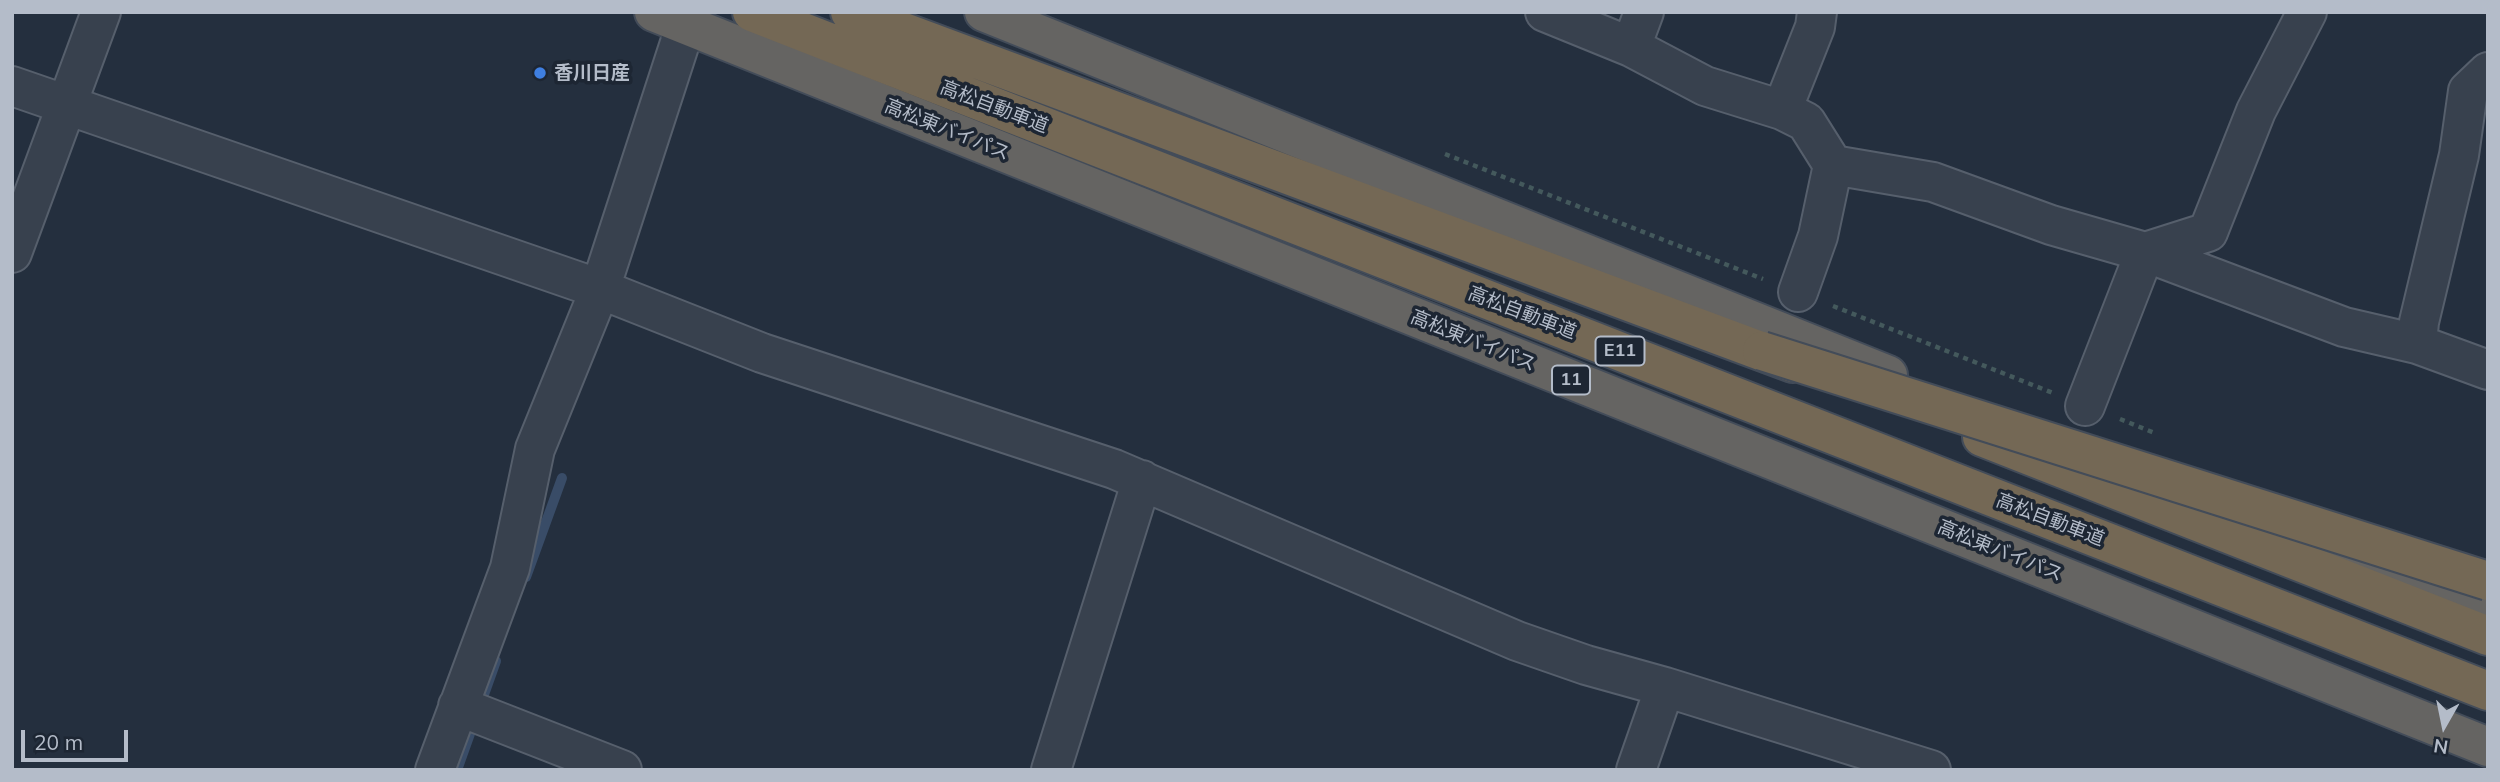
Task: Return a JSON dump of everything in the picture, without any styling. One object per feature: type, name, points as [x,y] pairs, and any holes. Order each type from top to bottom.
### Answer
[{"type":"highway","name":"高松自動車道","points":[[752,12],[2482,693]]},
{"type":"highway","name":"高松自動車道","points":[[850,12],[1762,351],[2488,636]]},
{"type":"highway","points":[[984,12],[2488,615]]},
{"type":"highway","name":"高松東バイパス","points":[[677,16],[2488,747]]},
{"type":"highway","points":[[1762,351],[2488,581]]},
{"type":"street","points":[[12,253],[102,12]]},
{"type":"street","points":[[1545,12],[1637,29],[1705,86],[1782,110],[1806,122],[1833,164],[1818,236],[1798,292]]},
{"type":"street","points":[[1782,110],[1815,27],[1818,12]]},
{"type":"street","points":[[2145,252],[2208,232],[2256,111],[2307,12]]},
{"type":"street","points":[[435,770],[510,568],[535,449],[600,289],[677,16]]},
{"type":"street","points":[[2417,344],[2419,321],[2459,155],[2468,91],[2488,72]]},
{"type":"street","points":[[12,86],[600,289],[762,353],[1143,480],[1517,641],[1586,665],[1931,770]]},
{"type":"street","points":[[1833,164],[1933,182],[2051,225],[2145,252],[2344,327],[2417,344],[2488,370]]},
{"type":"street","points":[[2085,406],[2145,252]]},
{"type":"street","points":[[1051,770],[1143,480]]},
{"type":"street","points":[[1636,770],[1665,687]]},
{"type":"street","points":[[458,706],[622,770]]},
{"type":"waterway","points":[[526,577],[562,478]]},
{"type":"waterway","points":[[457,770],[496,661]]},
{"type":"place","name":"香川日産","points":[[540,73]]}]
